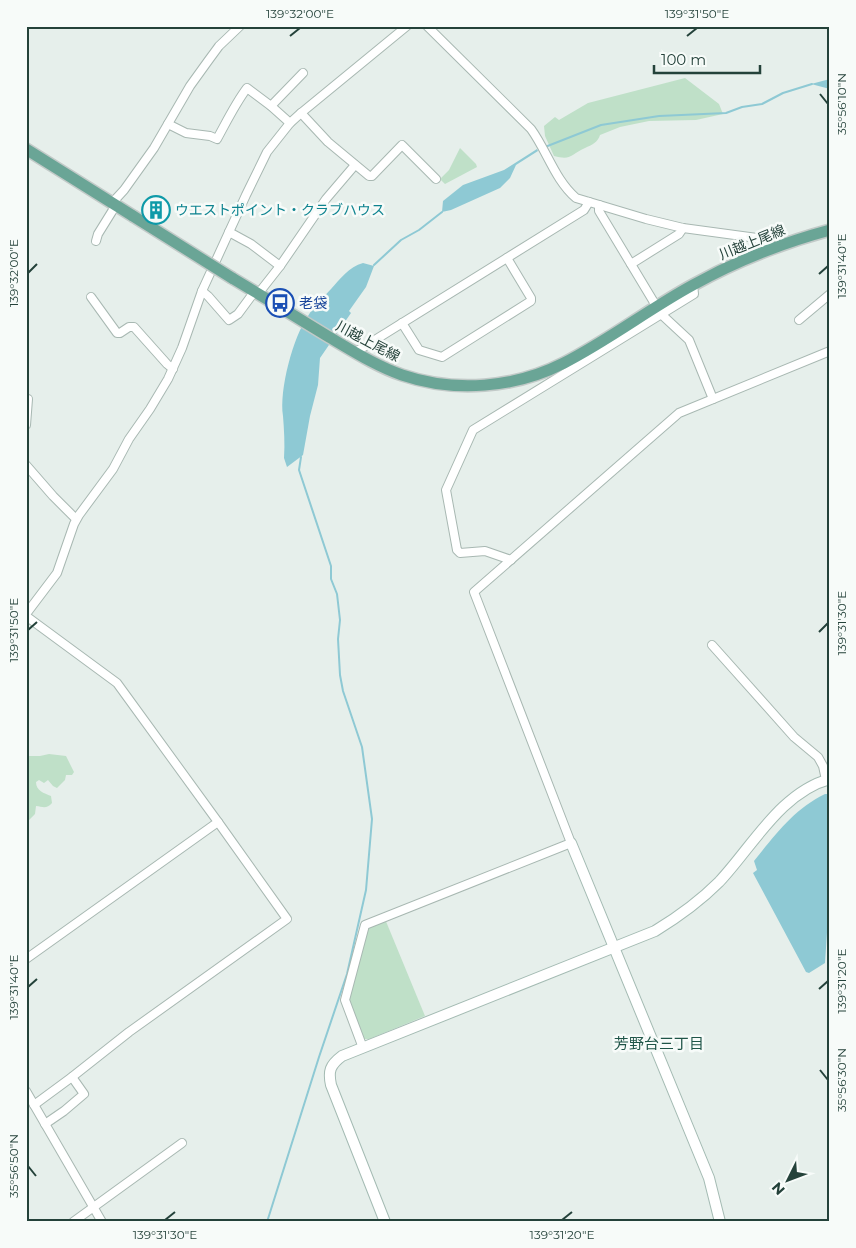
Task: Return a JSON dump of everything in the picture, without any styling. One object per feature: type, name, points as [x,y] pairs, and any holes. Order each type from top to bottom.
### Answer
[{"type":"main road","name":"川越上尾線","points":[[26,149],[354,353],[404,376],[449,385],[485,386],[517,380],[563,363],[659,310],[693,285],[767,250],[830,230]]},
{"type":"street","points":[[96,241],[111,202],[124,190],[213,53],[240,26]]},
{"type":"street","points":[[31,1103],[72,1077],[129,1032],[287,919],[117,683],[26,615],[57,574],[76,519],[113,469],[129,439],[159,395],[173,369],[202,291],[267,152],[290,123],[301,113],[407,26]]},
{"type":"street","points":[[427,26],[531,129],[541,142],[567,190],[576,198],[683,228],[757,238],[767,250]]},
{"type":"street","points":[[271,106],[303,73]]},
{"type":"street","points":[[168,124],[186,133],[217,138],[234,110],[236,103],[247,88],[290,123]]},
{"type":"street","points":[[301,113],[328,142],[355,165],[372,176],[402,145],[436,179]]},
{"type":"street","points":[[202,291],[229,320],[238,314],[280,266],[326,199],[355,165]]},
{"type":"street","points":[[354,353],[584,210],[589,202]]},
{"type":"street","points":[[599,205],[599,211],[659,310],[689,340],[713,399]]},
{"type":"street","points":[[631,264],[679,234],[683,228]]},
{"type":"street","points":[[229,232],[251,244],[280,266]]},
{"type":"street","points":[[402,323],[419,350],[442,357],[531,301],[508,258]]},
{"type":"street","points":[[799,320],[830,294]]},
{"type":"street","points":[[91,297],[117,333],[134,327],[173,369]]},
{"type":"street","points":[[510,560],[485,551],[460,552],[457,550],[446,490],[473,430],[659,310]]},
{"type":"street","points":[[720,1222],[709,1178],[616,947],[571,843],[474,592],[679,413],[830,351]]},
{"type":"street","points":[[26,425],[28,399]]},
{"type":"street","points":[[26,465],[76,519]]},
{"type":"street","points":[[385,1222],[331,1085],[330,1069],[336,1060],[655,931],[684,912],[718,883],[794,797],[828,779],[818,757],[794,737],[712,645]]},
{"type":"street","points":[[26,959],[218,822]]},
{"type":"street","points":[[363,1048],[345,1000],[364,925],[571,843]]},
{"type":"street","points":[[45,1124],[84,1094],[72,1077]]},
{"type":"street","points":[[26,1091],[31,1103],[102,1222]]},
{"type":"street","points":[[73,1222],[182,1143]]},
{"type":"green space","points":[[685,78],[719,104],[723,114],[696,120],[649,121],[620,127],[600,135],[594,143],[571,156],[564,158],[554,156],[545,136],[544,126],[555,117],[559,120],[588,103]]},
{"type":"green space","points":[[460,148],[477,167],[445,184],[440,179],[449,170]]},
{"type":"green space","points":[[49,754],[66,756],[74,772],[72,775],[66,775],[65,780],[57,788],[48,780],[44,783],[39,780],[36,782],[39,790],[51,796],[52,803],[47,807],[36,806],[35,814],[28,821],[26,820],[26,756]]},
{"type":"green space","points":[[385,919],[425,1016],[369,1039],[364,1039],[347,1000],[367,927]]},
{"type":"water","points":[[830,79],[830,89],[811,84]]},
{"type":"water","points":[[537,149],[538,151],[516,165],[510,178],[500,188],[451,210],[442,212],[443,201],[463,185],[504,170]]},
{"type":"water","points":[[363,263],[374,266],[366,287],[349,311],[351,313],[320,358],[318,385],[303,455],[287,467],[284,458],[282,405],[285,378],[292,350],[302,325],[313,309],[345,274],[353,267]]},
{"type":"water","points":[[825,794],[830,794],[830,887],[825,963],[809,973],[806,972],[753,873],[757,870],[754,861],[794,815]]},
{"type":"waterway","points":[[545,147],[601,125],[659,116],[726,113],[742,107],[762,104],[783,93],[812,84]]},
{"type":"waterway","points":[[374,265],[401,240],[419,230],[442,212]]},
{"type":"waterway","points":[[267,1222],[347,974],[366,890],[372,819],[362,747],[343,691],[340,675],[338,639],[340,620],[337,594],[331,579],[331,566],[299,470],[301,457]]},
{"type":"place","name":"ウエストポイント・クラブハウス","points":[[156,210]]},
{"type":"place","name":"老袋","points":[[280,303]]},
{"type":"district","name":"芳野台三丁目","points":[[659,1043]]}]
